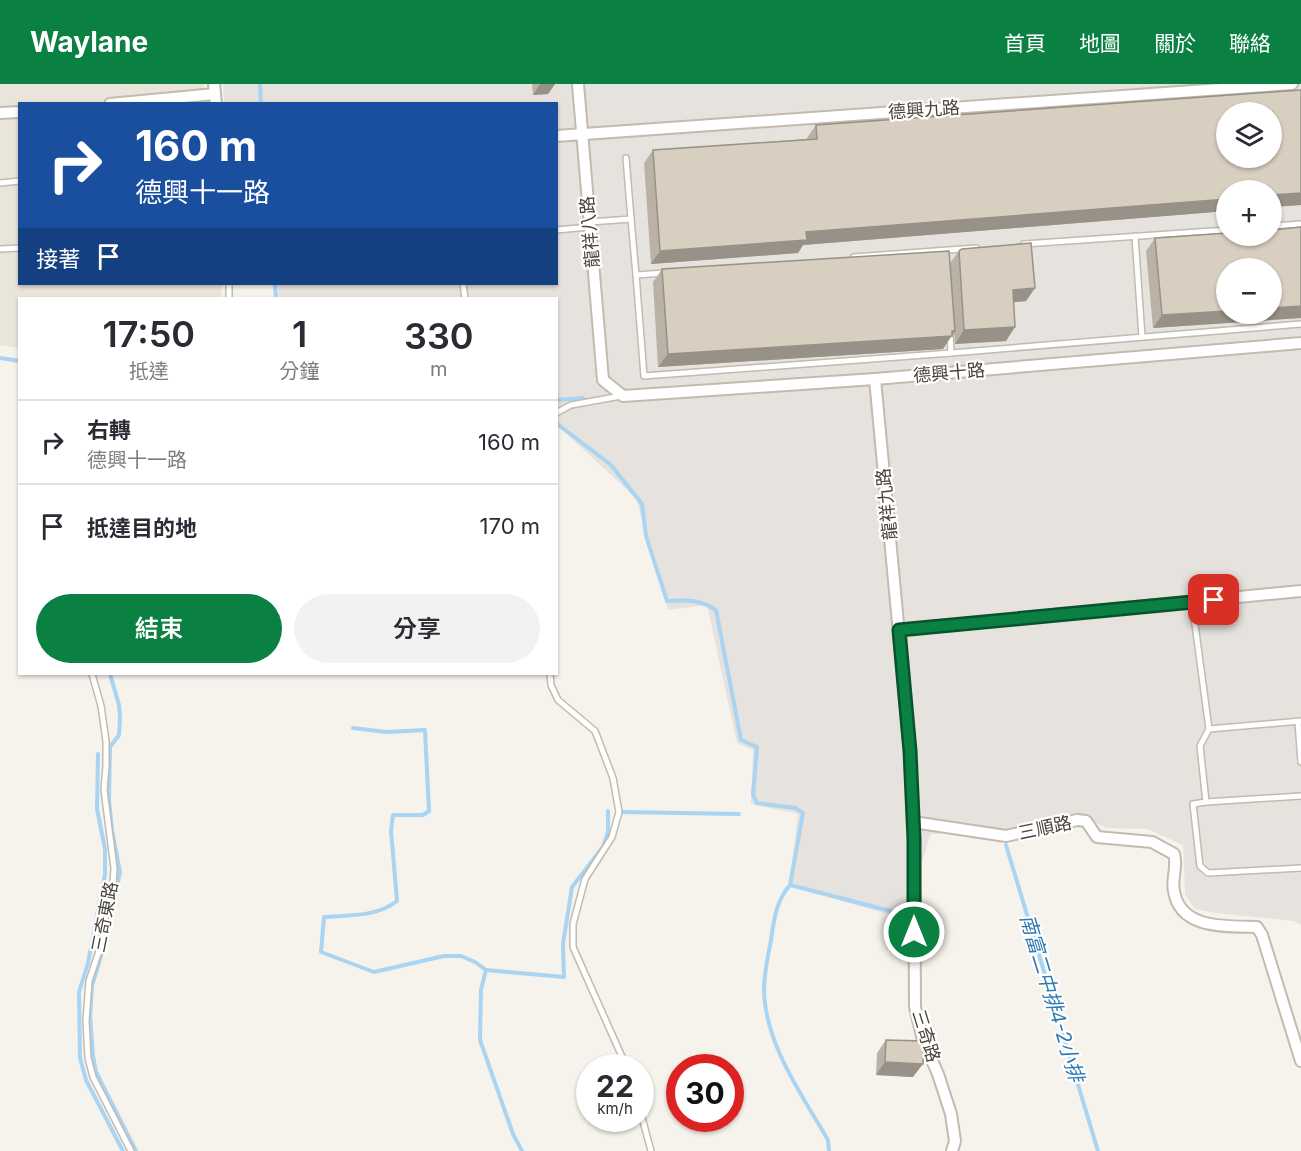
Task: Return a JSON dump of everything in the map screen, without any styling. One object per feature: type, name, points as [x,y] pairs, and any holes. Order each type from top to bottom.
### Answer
[{"type":"street","name":"龍祥八路","points":[[578,84],[603,380],[623,396]]},
{"type":"street","name":"德興九路","points":[[558,136],[1292,84]]},
{"type":"street","points":[[131,102],[215,94]]},
{"type":"street","points":[[0,113],[18,112]]},
{"type":"street","name":"德興十路","points":[[623,396],[875,379],[1301,344]]},
{"type":"street","name":"龍祥九路","points":[[875,379],[899,630]]},
{"type":"street","points":[[899,630],[1301,591]]},
{"type":"street","name":"三奇路","points":[[899,630],[910,751],[915,1007],[924,1040],[951,1114],[955,1141],[952,1151]]},
{"type":"street","name":"三順路","points":[[913,822],[1006,836],[1077,820],[1086,821],[1096,837],[1152,842],[1174,854],[1177,862],[1174,891],[1182,910],[1192,920],[1216,925],[1257,927],[1262,935],[1301,1061]]},
{"type":"lane","points":[[626,158],[645,376],[1301,324]]},
{"type":"lane","points":[[0,183],[18,181]]},
{"type":"lane","points":[[558,230],[631,219]]},
{"type":"lane","points":[[1282,225],[1301,224]]},
{"type":"lane","points":[[1016,245],[1216,231]]},
{"type":"lane","points":[[1135,236],[1142,337]]},
{"type":"lane","points":[[849,258],[980,247]]},
{"type":"lane","points":[[0,249],[18,248]]},
{"type":"lane","points":[[944,250],[945,261]]},
{"type":"lane","points":[[636,275],[671,272]]},
{"type":"lane","points":[[949,330],[951,353]]},
{"type":"lane","points":[[558,412],[571,405],[623,396]]},
{"type":"lane","points":[[1192,602],[1209,729],[1200,746],[1206,802]]},
{"type":"lane","name":"三奇東路","points":[[92,675],[101,706],[106,741],[104,790],[114,868],[113,885],[100,948],[89,981],[86,1021],[88,1058],[93,1077],[131,1151]]},
{"type":"lane","points":[[550,675],[558,700],[595,731],[613,778],[619,812],[612,837],[585,879],[573,924],[573,947],[621,1054]]},
{"type":"lane","points":[[1209,729],[1299,722],[1301,762]]},
{"type":"lane","points":[[1301,796],[1193,804],[1200,866],[1208,873],[1301,868]]},
{"type":"lane","points":[[646,1132],[651,1151]]},
{"type":"shaded area","points":[[0,84],[204,84],[206,102],[18,102],[18,285],[221,285],[222,297],[18,297],[18,348],[0,345]]},
{"type":"shaded area","points":[[223,84],[1301,84],[1301,925],[1294,921],[1195,909],[1185,894],[1183,845],[1147,829],[1107,828],[1077,815],[1008,831],[931,834],[910,898],[898,917],[789,886],[798,814],[751,804],[753,750],[737,743],[707,605],[668,610],[636,498],[558,426],[558,297],[279,297],[278,285],[558,285],[558,102],[224,102]]},
{"type":"building","points":[[1301,90],[1301,193],[1282,194],[1282,180],[1216,180],[1216,200],[806,232],[807,240],[660,251],[653,150],[817,139],[816,125]]},
{"type":"building","points":[[1301,227],[1301,306],[1282,307],[1282,258],[1216,258],[1216,312],[1162,315],[1155,238],[1216,234],[1216,246],[1282,246],[1282,229]]},
{"type":"building","points":[[1031,243],[1035,288],[1013,290],[1015,327],[964,330],[959,251]]},
{"type":"building","points":[[949,251],[955,331],[952,331],[952,336],[668,354],[662,269]]},
{"type":"building","points":[[886,1040],[924,1041],[923,1064],[885,1062]]},
{"type":"waterway","points":[[260,84],[261,102]]},
{"type":"waterway","points":[[275,285],[276,297]]},
{"type":"waterway","points":[[0,358],[18,361]]},
{"type":"waterway","points":[[558,400],[583,398]]},
{"type":"waterway","points":[[558,425],[611,465],[642,504],[646,536],[667,601],[698,602],[716,610],[741,740],[757,747],[753,795],[757,803],[795,808],[803,813],[790,885],[782,897],[775,918],[765,971],[764,990],[766,1010],[778,1049],[828,1140],[829,1151]]},
{"type":"waterway","points":[[110,675],[119,705],[120,718],[119,735],[110,747],[109,800],[120,872],[105,943],[92,986],[90,1016],[96,1072],[136,1151]]},
{"type":"waterway","points":[[353,728],[386,732],[425,730],[429,811],[423,815],[393,815],[391,830],[397,901],[372,913],[324,917],[321,952],[374,972],[444,956],[461,956],[486,970],[481,990],[480,1040],[513,1134],[522,1151]]},
{"type":"waterway","points":[[98,754],[97,809],[105,849],[105,874],[88,963],[79,992],[80,1058],[86,1080],[123,1151]]},
{"type":"waterway","points":[[486,970],[564,977],[563,944],[572,887],[603,847],[608,832],[608,811]]},
{"type":"waterway","points":[[622,812],[739,814]]},
{"type":"waterway","name":"南富二中排4-2小排","points":[[1006,845],[1098,1151]]},
{"type":"waterway","points":[[790,885],[906,915],[905,922],[912,925]]},
{"type":"route","points":[[914,932],[914,839],[910,751],[899,630],[1214,600]]}]
